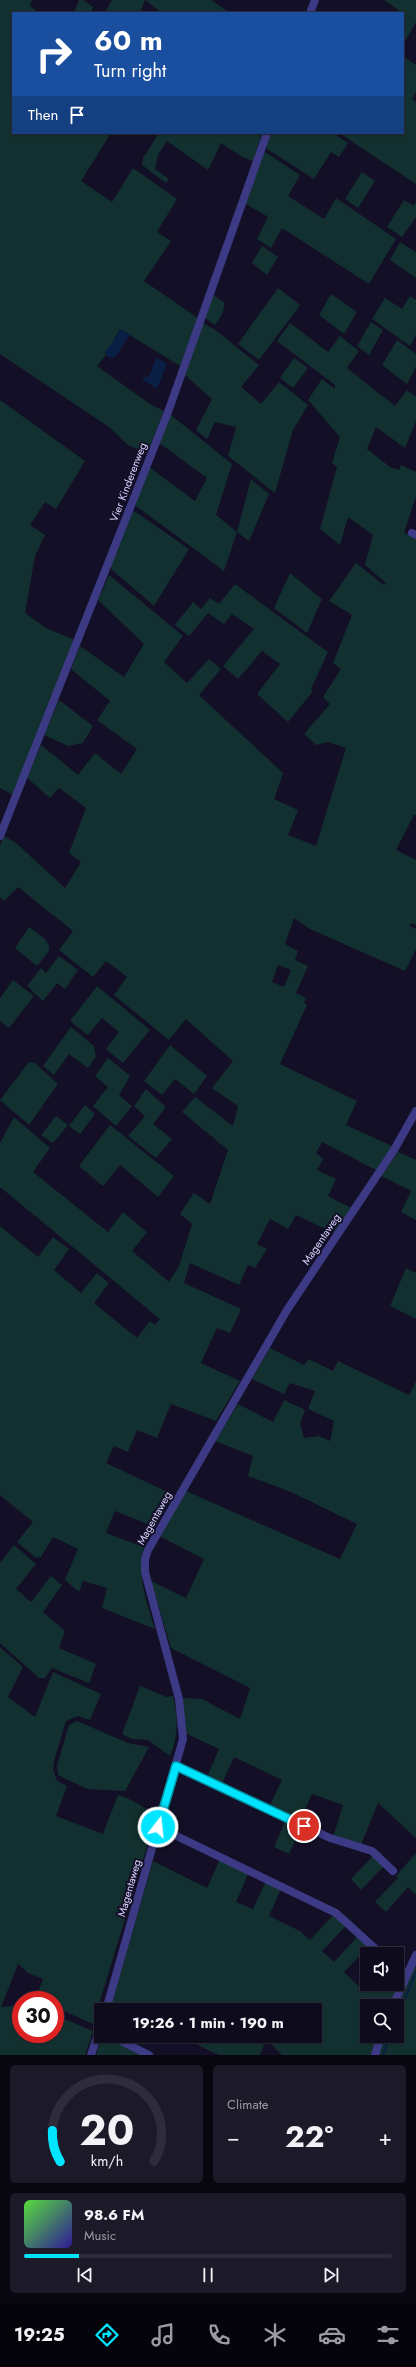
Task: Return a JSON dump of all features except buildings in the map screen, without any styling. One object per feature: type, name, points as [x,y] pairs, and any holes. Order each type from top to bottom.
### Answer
[{"type":"street","points":[[310,12],[315,0]]},
{"type":"street","name":"Vier Kinderenweg","points":[[0,836],[168,412],[266,134]]},
{"type":"street","name":"Magentaweg","points":[[108,2003],[183,1739],[181,1715],[166,1649],[145,1572],[145,1558],[148,1550],[287,1310],[394,1150],[416,1111]]},
{"type":"street","points":[[176,1766],[330,1838],[372,1851],[393,1871]]},
{"type":"street","points":[[158,1827],[336,1913],[373,1947]]},
{"type":"street","points":[[396,1999],[416,1955]]},
{"type":"street","points":[[91,2055],[95,2043]]},
{"type":"street","points":[[125,2043],[150,2055]]},
{"type":"street","points":[[375,2055],[379,2043]]},
{"type":"green space","points":[[0,0],[32,0],[30,6],[39,12],[12,12],[12,134],[110,134],[81,181],[112,202],[133,168],[177,199],[157,232],[171,241],[144,281],[198,318],[180,366],[120,329],[109,349],[105,351],[106,355],[97,366],[150,404],[164,411],[147,453],[128,445],[109,427],[0,354]]},
{"type":"green space","points":[[79,0],[83,0],[93,7],[91,12],[74,12]]},
{"type":"green space","points":[[112,0],[145,0],[140,12],[105,12]]},
{"type":"green space","points":[[145,0],[211,0],[229,12],[161,12]]},
{"type":"green space","points":[[384,0],[416,0],[416,22],[404,43],[404,12],[402,12]]},
{"type":"green space","points":[[404,57],[416,65],[416,92],[412,99],[416,102],[416,184],[341,134],[404,134]]},
{"type":"green space","points":[[158,134],[262,134],[253,161],[244,158],[221,143],[208,170],[167,141],[158,155],[155,169],[169,179],[166,183],[142,165],[143,158]]},
{"type":"green space","points":[[270,134],[334,134],[348,143],[339,157],[331,152],[314,179],[266,147]]},
{"type":"green space","points":[[265,152],[300,175],[288,196],[324,219],[336,198],[396,239],[369,284],[282,228],[271,248],[257,239],[268,217],[244,203],[262,153]]},
{"type":"green space","points":[[362,172],[375,181],[358,208],[345,199]]},
{"type":"green space","points":[[404,200],[414,206],[416,202],[416,217],[402,237],[387,227]]},
{"type":"green space","points":[[400,242],[416,252],[416,278],[390,260]]},
{"type":"green space","points":[[262,246],[278,257],[267,275],[252,263]]},
{"type":"green space","points":[[278,288],[300,305],[259,360],[238,344]]},
{"type":"green space","points":[[331,294],[357,312],[344,334],[319,315]]},
{"type":"green space","points":[[213,295],[224,302],[223,312],[215,325],[205,318]]},
{"type":"green space","points":[[410,296],[416,300],[416,335],[410,346],[372,319],[385,298],[402,309]]},
{"type":"green space","points":[[371,322],[383,330],[369,355],[357,346]]},
{"type":"green space","points":[[203,323],[214,329],[259,365],[241,387],[261,404],[279,382],[308,405],[293,430],[275,493],[228,456],[236,427],[215,422],[207,439],[196,430],[212,399],[185,375]]},
{"type":"green space","points":[[290,323],[328,352],[340,336],[359,351],[347,368],[395,406],[407,390],[416,397],[416,421],[405,448],[376,427],[367,449],[390,467],[399,470],[401,465],[416,472],[416,496],[404,533],[416,538],[416,815],[414,815],[396,850],[416,860],[416,925],[411,923],[410,926],[416,929],[416,949],[405,971],[310,929],[294,918],[285,944],[298,951],[295,960],[308,966],[296,993],[306,998],[304,1003],[307,1005],[280,1064],[357,1101],[346,1125],[392,1146],[376,1170],[322,1142],[316,1153],[323,1159],[317,1170],[336,1179],[328,1196],[351,1208],[334,1233],[296,1215],[288,1229],[270,1219],[257,1244],[267,1249],[255,1268],[248,1265],[239,1285],[190,1263],[184,1283],[241,1309],[230,1333],[217,1328],[201,1363],[240,1381],[216,1421],[171,1404],[157,1438],[137,1430],[128,1452],[114,1446],[106,1463],[174,1495],[155,1527],[115,1511],[106,1533],[144,1547],[142,1558],[142,1578],[155,1629],[102,1608],[107,1588],[83,1581],[79,1592],[65,1580],[78,1549],[53,1537],[41,1557],[36,1558],[17,1542],[33,1522],[0,1495],[0,1226],[38,1257],[53,1237],[69,1249],[54,1270],[81,1293],[97,1273],[109,1283],[94,1303],[137,1338],[150,1321],[155,1325],[160,1319],[0,1187],[0,1143],[14,1117],[50,1148],[33,1172],[108,1232],[123,1212],[147,1232],[132,1251],[169,1282],[179,1266],[192,1224],[180,1214],[194,1193],[210,1204],[228,1150],[182,1112],[195,1097],[233,1126],[238,1106],[212,1088],[233,1061],[186,1019],[169,1040],[114,995],[127,977],[106,961],[93,977],[59,950],[73,931],[18,887],[4,901],[0,897],[0,845],[4,836],[15,842],[65,888],[81,862],[69,853],[86,808],[59,788],[50,798],[27,778],[41,745],[78,775],[95,753],[121,774],[137,749],[97,720],[110,701],[71,669],[80,646],[124,677],[144,644],[98,600],[109,575],[183,636],[164,662],[187,683],[209,659],[221,669],[199,695],[283,773],[274,799],[298,810],[288,835],[316,846],[346,748],[328,742],[316,745],[304,734],[330,704],[323,697],[341,669],[333,663],[352,615],[329,601],[356,563],[384,585],[386,583],[365,565],[373,535],[348,517],[340,545],[320,529],[337,467],[332,463],[340,437],[308,400],[322,379],[335,389],[335,385],[277,341]],"holes":[[[278,965],[291,970],[284,987],[272,982]]]},
{"type":"green space","points":[[397,340],[416,354],[416,367],[407,384],[382,365]]},
{"type":"green space","points":[[294,358],[308,368],[293,388],[280,378]]},
{"type":"green space","points":[[0,400],[85,461],[56,509],[45,502],[30,525],[45,535],[35,556],[25,613],[46,628],[75,640],[13,795],[0,788]]},
{"type":"green space","points":[[171,415],[232,464],[216,515],[237,532],[224,571],[136,506],[135,503],[149,467],[195,501],[207,478],[158,442]]},
{"type":"green space","points":[[251,479],[269,494],[249,541],[237,532]]},
{"type":"green space","points":[[134,511],[189,549],[154,606],[110,568],[131,512]]},
{"type":"green space","points":[[290,573],[322,599],[307,633],[274,608]]},
{"type":"green space","points":[[235,584],[328,652],[311,689],[313,691],[288,722],[257,694],[280,664],[262,651],[238,679],[223,666],[254,629],[232,614],[224,624],[208,613],[189,636],[175,625],[193,602],[201,609],[210,598],[219,604]]},
{"type":"green space","points":[[59,700],[93,726],[83,743],[68,746],[44,735]]},
{"type":"green space","points":[[29,927],[45,939],[49,946],[49,951],[37,966],[15,948]]},
{"type":"green space","points":[[59,956],[78,970],[65,989],[57,983],[43,1001],[27,986],[41,968],[46,973]]},
{"type":"green space","points":[[13,980],[34,996],[9,1028],[0,1021],[0,998]]},
{"type":"green space","points":[[97,986],[150,1030],[123,1063],[106,1049],[119,1032],[102,1018],[88,1035],[70,1021]]},
{"type":"green space","points":[[71,1027],[94,1046],[96,1057],[88,1068],[69,1054],[54,1075],[43,1066]]},
{"type":"green space","points":[[170,1045],[207,1076],[194,1094],[175,1079],[162,1095],[144,1081]]},
{"type":"green space","points":[[108,1058],[130,1076],[119,1095],[132,1106],[116,1126],[93,1106],[108,1087],[95,1076]]},
{"type":"green space","points":[[29,1062],[35,1063],[58,1084],[29,1125],[0,1100]]},
{"type":"green space","points":[[146,1089],[166,1107],[153,1124],[172,1139],[156,1158],[128,1136],[145,1116],[134,1106]]},
{"type":"green space","points":[[85,1105],[95,1114],[80,1134],[69,1126]]},
{"type":"green space","points":[[56,1116],[68,1125],[53,1143],[41,1135]]},
{"type":"green space","points":[[110,1125],[174,1176],[158,1197],[120,1165],[103,1186],[79,1166]]},
{"type":"green space","points":[[398,1152],[416,1160],[416,1220],[401,1212],[411,1191],[381,1176]]},
{"type":"green space","points":[[406,1268],[416,1273],[416,1319],[390,1306]]},
{"type":"green space","points":[[270,1348],[304,1365],[309,1359],[333,1371],[338,1361],[409,1395],[416,1381],[416,1838],[378,1803],[361,1845],[333,1837],[343,1805],[312,1794],[300,1821],[269,1807],[282,1780],[234,1757],[222,1784],[207,1777],[219,1749],[185,1733],[182,1698],[202,1699],[240,1719],[250,1688],[171,1648],[151,1581],[186,1598],[204,1559],[159,1536],[186,1491],[340,1559],[357,1524],[291,1492],[248,1476],[253,1456],[215,1441],[238,1404],[273,1422],[284,1400],[305,1410],[300,1424],[304,1438],[319,1436],[330,1441],[334,1421],[308,1409],[315,1391],[290,1383],[284,1394],[252,1379]]},
{"type":"green space","points":[[14,1545],[36,1564],[16,1589],[31,1602],[51,1576],[62,1585],[43,1612],[65,1631],[59,1648],[96,1664],[89,1683],[52,1668],[45,1678],[39,1678],[0,1643],[0,1563]]},
{"type":"green space","points":[[0,1647],[23,1667],[8,1697],[35,1717],[53,1672],[101,1694],[90,1720],[78,1716],[66,1721],[54,1761],[53,1770],[57,1781],[67,1786],[56,1816],[103,1834],[118,1795],[157,1814],[99,2003],[94,2003],[93,2024],[64,2011],[64,1991],[38,1991],[43,1979],[28,1973],[18,1964],[1,2007],[12,2006],[12,2043],[64,2043],[64,2019],[93,2031],[85,2055],[0,2055]]},
{"type":"green space","points":[[140,1686],[167,1697],[173,1696],[177,1726],[175,1741],[170,1756],[148,1740],[132,1739],[122,1734]]},
{"type":"green space","points":[[77,1721],[128,1743],[149,1747],[125,1791],[87,1789],[58,1775],[57,1766],[69,1725]]},
{"type":"green space","points":[[286,1819],[302,1826],[289,1854],[274,1847]]},
{"type":"green space","points":[[416,1853],[416,1895],[408,1887],[386,1912],[375,1902],[398,1878],[396,1876]]},
{"type":"green space","points":[[373,1856],[384,1866],[361,1890],[351,1879]]},
{"type":"green space","points":[[220,1859],[249,1872],[236,1902],[253,1909],[266,1881],[281,1888],[269,1916],[300,1931],[310,1940],[334,1914],[346,1926],[322,1951],[334,1962],[358,1936],[369,1946],[360,1947],[360,1955],[344,1972],[360,1987],[360,1991],[364,1991],[366,1993],[368,1991],[397,1991],[394,1999],[360,1999],[360,2043],[377,2043],[373,2055],[282,2055],[270,2043],[322,2043],[322,2003],[111,2003],[153,1861],[207,1888]]},
{"type":"green space","points":[[416,1959],[416,2055],[377,2055],[381,2043],[404,2043],[404,1999],[400,1999]]},
{"type":"green space","points":[[100,2043],[119,2043],[144,2055],[96,2055]]},
{"type":"green space","points":[[194,2043],[264,2043],[260,2055],[219,2055]]},
{"type":"water","points":[[120,329],[131,335],[125,341],[117,355],[111,358],[106,355],[105,351],[115,340]]},
{"type":"water","points":[[156,358],[167,363],[157,389],[142,379],[143,377],[149,377]]},
{"type":"waterway","points":[[404,2001],[416,1972]]},
{"type":"waterway","points":[[383,2055],[387,2043]]},
{"type":"route","points":[[158,1827],[176,1766],[186,1769],[304,1826]]}]
